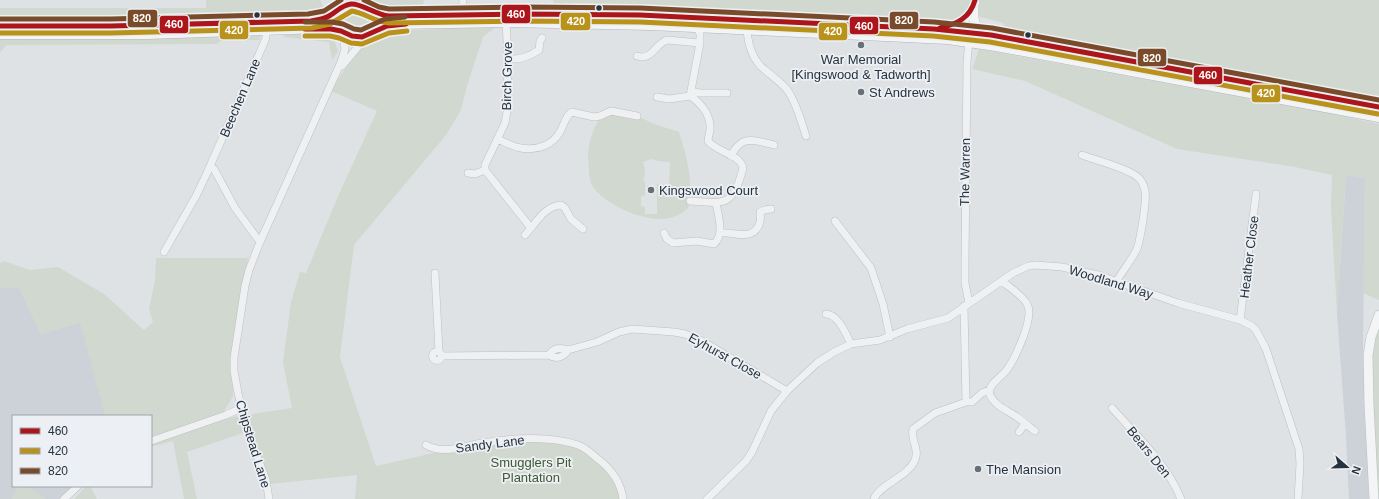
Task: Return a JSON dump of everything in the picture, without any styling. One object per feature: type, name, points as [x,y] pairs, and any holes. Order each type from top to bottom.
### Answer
[{"type":"highway","points":[[0,26],[110,26],[316,21],[327,18],[342,7],[353,4],[384,15],[392,16],[522,14],[640,15],[934,29],[989,35],[1379,107]]},
{"type":"highway","points":[[342,7],[338,13],[337,19],[342,32]]},
{"type":"highway","points":[[368,10],[374,21],[369,34]]},
{"type":"highway","points":[[0,34],[147,34],[322,28],[357,37],[396,24],[506,22],[697,27],[926,37],[970,41],[1379,116]]},
{"type":"main road","points":[[934,29],[953,26],[965,19],[975,1]]},
{"type":"main road","points":[[975,1],[974,18],[976,27],[989,35]]},
{"type":"main road","points":[[1374,499],[1368,355],[1371,337],[1379,315]]},
{"type":"street","points":[[462,16],[463,0]]},
{"type":"street","name":"Birch Grove","points":[[485,170],[485,165],[505,123],[507,112],[508,58],[506,22]]},
{"type":"street","points":[[691,94],[700,43],[700,34],[697,27]]},
{"type":"street","name":"Beechen Lane","points":[[164,252],[196,196],[210,166],[264,43],[266,29]]},
{"type":"street","points":[[746,29],[747,41],[754,57],[762,68],[782,83],[788,92],[794,102],[806,136]]},
{"type":"street","name":"Chipstead Lane","points":[[270,499],[266,480],[246,428],[234,371],[234,358],[245,286],[249,270],[260,242],[337,72],[344,52],[342,32]]},
{"type":"street","name":"Chipstead Lane","points":[[337,72],[369,34]]},
{"type":"street","points":[[508,58],[512,59],[530,56],[539,50],[540,41],[542,38]]},
{"type":"street","points":[[637,56],[648,56],[654,52],[662,42],[667,40],[700,43]]},
{"type":"street","name":"The Warren","points":[[966,402],[966,304],[964,263],[967,62],[970,41]]},
{"type":"street","points":[[657,97],[669,99],[699,93],[727,93]]},
{"type":"street","points":[[690,201],[716,203],[725,202],[733,195],[742,171],[742,164],[709,144],[710,121],[701,105],[691,94]]},
{"type":"street","points":[[498,139],[520,148],[536,148],[547,144],[556,138],[568,114],[572,112],[600,116],[611,111],[637,116]]},
{"type":"street","points":[[731,156],[738,145],[746,141],[754,140],[774,145]]},
{"type":"street","points":[[1082,155],[1136,175],[1142,182],[1145,191],[1145,201],[1136,251],[1116,282]]},
{"type":"street","points":[[210,166],[214,169],[235,208],[260,242]]},
{"type":"street","points":[[468,173],[475,174],[485,170],[530,228]]},
{"type":"street","name":"Heather Close","points":[[1240,320],[1256,194]]},
{"type":"street","points":[[664,233],[667,239],[673,243],[697,241],[712,244],[716,243],[720,233],[716,203]]},
{"type":"street","points":[[525,234],[544,212],[555,205],[561,205],[565,208],[571,219],[584,229]]},
{"type":"street","points":[[720,233],[728,232],[742,235],[750,234],[759,224],[760,212],[771,209]]},
{"type":"street","points":[[835,221],[870,268],[883,304],[890,337]]},
{"type":"street","name":"Woodland Way","points":[[707,499],[746,461],[770,411],[787,391],[817,363],[834,352],[851,344],[875,342],[907,329],[948,318],[966,304],[1020,269],[1036,265],[1080,271],[1178,303],[1240,320],[1252,326],[1260,337],[1268,355],[1299,449],[1298,499]]},
{"type":"street","name":"Eyhurst Close","points":[[435,273],[441,354],[549,356],[557,358],[565,354],[568,350],[597,342],[625,330],[632,329],[674,332],[685,334],[702,341],[787,391]]},
{"type":"street","points":[[1002,281],[1028,305],[1029,321],[1023,339],[1006,370],[994,381],[989,390],[990,398],[1035,431]]},
{"type":"street","points":[[826,314],[830,314],[836,319],[851,344]]},
{"type":"street","points":[[874,499],[880,492],[912,466],[917,452],[912,432],[913,429],[935,413],[966,402],[972,402],[982,393],[989,390]]},
{"type":"street","points":[[152,440],[226,415],[241,408]]},
{"type":"street","name":"Bears Den","points":[[1112,408],[1169,475],[1181,499]]},
{"type":"street","points":[[1019,432],[1026,424]]},
{"type":"street","name":"Sandy Lane","points":[[426,445],[439,450],[447,450],[517,438],[560,440],[579,445],[602,462],[615,476],[622,491],[623,499]]},
{"type":"street","points":[[64,499],[77,487]]},
{"type":"shaded area","points":[[1351,122],[1365,179],[1363,345],[1369,499],[1349,499],[1337,314]]},
{"type":"shaded area","points":[[19,287],[41,334],[80,322],[111,415],[12,415],[12,487],[72,487],[59,499],[0,499],[0,288]]},
{"type":"green space","points":[[206,0],[320,0],[327,14],[283,17],[46,20],[0,19],[0,8],[206,8]]},
{"type":"green space","points":[[363,0],[424,0],[422,11],[383,12]]},
{"type":"green space","points":[[553,0],[974,0],[973,8],[959,18],[937,25],[802,18],[555,9]]},
{"type":"green space","points":[[975,0],[1379,0],[1379,105],[1006,32],[1003,23],[977,16]]},
{"type":"green space","points":[[355,11],[367,18],[369,27],[365,33],[347,32],[339,18],[343,12]]},
{"type":"green space","name":"Smugglers Pit Plantation","points":[[497,26],[483,37],[461,110],[446,135],[354,245],[340,357],[376,466],[447,450],[517,438],[579,445],[602,462],[623,499],[355,499],[357,475],[270,484],[246,415],[292,408],[283,362],[291,302],[300,272],[306,273],[339,194],[377,111],[331,91],[344,70],[362,48],[368,42],[379,36],[394,31]]},
{"type":"green space","points":[[285,35],[332,35],[338,51],[332,60],[329,42],[283,37]]},
{"type":"green space","points":[[260,36],[260,40],[220,41],[217,44],[6,45],[0,53],[0,39]]},
{"type":"green space","points":[[979,49],[1319,111],[1379,124],[1379,300],[1363,293],[1365,179],[1346,175],[1337,314],[1331,208],[1332,175],[1295,167],[1177,149],[1025,81],[972,69]]},
{"type":"green space","points":[[605,113],[637,116],[654,124],[679,132],[690,176],[690,201],[686,210],[670,218],[659,219],[646,217],[633,214],[609,202],[600,195],[591,184],[588,157],[592,133]],"holes":[[[651,159],[670,162],[669,185],[657,184],[657,214],[645,214],[645,207],[641,206],[641,196],[645,196],[645,182],[643,180],[645,171],[643,162]]]},
{"type":"green space","points":[[156,258],[248,258],[234,334],[233,396],[223,413],[204,426],[236,416],[242,423],[243,433],[187,452],[197,499],[184,499],[173,441],[152,447],[152,415],[105,415],[80,323],[41,334],[19,287],[0,288],[0,263],[4,261],[30,270],[58,267],[104,294],[144,330],[153,322],[149,309],[155,281]]},
{"type":"green space","points":[[1379,324],[1379,499],[1374,499],[1369,405],[1374,338]]},
{"type":"green space","points":[[17,487],[23,487],[33,489],[46,499],[11,499]]},
{"type":"green space","points":[[85,487],[91,487],[97,499],[74,499]]},
{"type":"waterway","points":[[839,19],[904,22]]},
{"type":"transit line","name":"820","points":[[0,19],[111,19],[308,14],[324,11],[341,0]]},
{"type":"transit line","name":"820","points":[[364,0],[379,7],[389,9],[522,7],[640,8],[934,22],[992,28],[1379,100]]},
{"type":"transit line","name":"460","points":[[940,28],[957,22],[966,16],[975,0]]},
{"type":"transit line","name":"460","points":[[0,26],[111,26],[311,21],[327,17],[342,7],[355,4],[379,14],[389,16],[522,14],[640,15],[934,29],[991,35],[1379,107]]},
{"type":"transit line","name":"420","points":[[0,33],[111,33],[312,28],[330,24],[352,11],[389,23],[522,21],[640,22],[933,36],[990,42],[1378,114]]},
{"type":"transit line","name":"820","points":[[305,22],[332,22],[361,30],[385,19],[405,17]]},
{"type":"transit line","name":"460","points":[[305,29],[331,29],[341,31],[352,36],[362,37],[387,26],[406,24]]},
{"type":"transit line","name":"420","points":[[305,36],[330,36],[351,43],[362,44],[389,33],[407,31]]},
{"type":"place","name":"War Memorial [Kingswood & Tadworth]","points":[[861,45]]},
{"type":"place","name":"St Andrews","points":[[861,92]]},
{"type":"place","name":"Kingswood Court","points":[[651,190]]},
{"type":"place","name":"The Mansion","points":[[978,469]]}]
